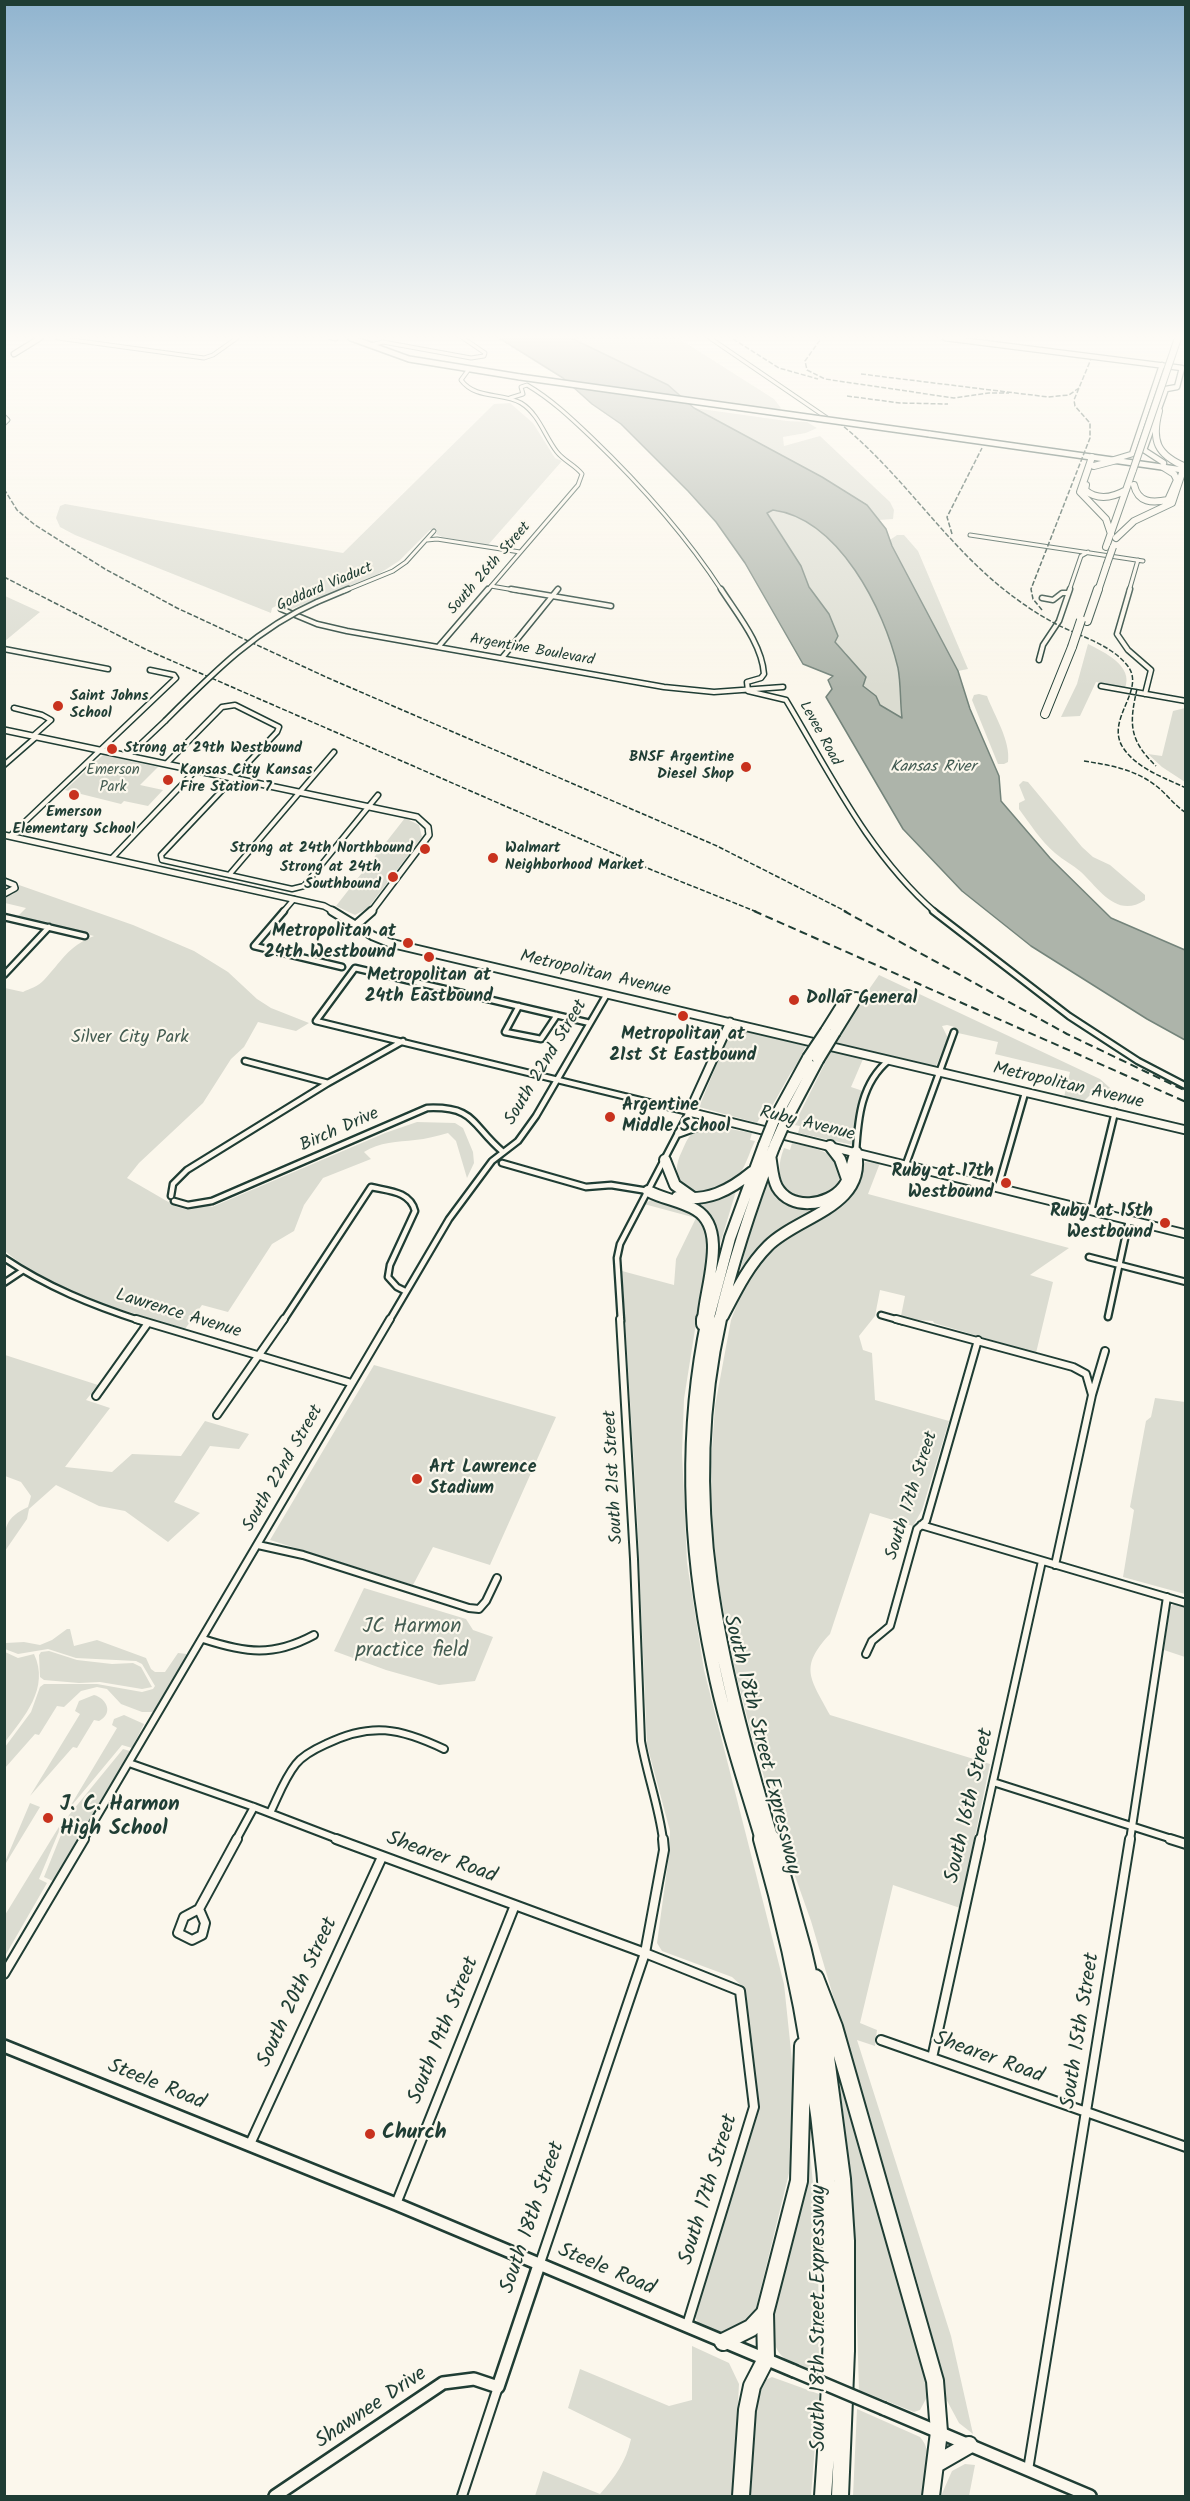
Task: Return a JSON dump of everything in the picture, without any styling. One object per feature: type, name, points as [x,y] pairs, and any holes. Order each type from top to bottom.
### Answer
[{"type":"highway","points":[[1048,714],[1075,648],[1134,484],[1141,455]]},
{"type":"highway","points":[[1114,536],[1126,490],[1143,455]]},
{"type":"highway","points":[[1114,536],[1134,521],[1172,502],[1184,472],[1164,455]]},
{"type":"highway","points":[[1094,457],[1094,466],[1085,488],[1087,493],[1110,498],[1126,490]]},
{"type":"highway","points":[[1094,457],[1080,492],[1084,499],[1106,519],[1114,536]]},
{"type":"highway","points":[[1094,466],[1114,460]]},
{"type":"highway","points":[[1134,484],[1136,494],[1141,499],[1154,502],[1168,500],[1176,480],[1174,474],[1163,467]]},
{"type":"highway","name":"South 18th Street Expressway","points":[[840,2496],[846,2360],[842,2180],[824,2045],[802,1946],[728,1681],[714,1610],[708,1563],[701,1457],[703,1414],[715,1332],[738,1240],[780,1121],[813,1059],[852,997]]},
{"type":"highway","points":[[830,1146],[840,1159],[847,1180]]},
{"type":"highway","points":[[769,1149],[777,1185],[781,1192],[794,1201],[804,1203],[826,1201],[843,1187],[856,1152]]},
{"type":"highway","name":"South 18th Street Expressway","points":[[769,1149],[754,1169],[726,1251],[703,1343],[692,1428],[693,1532],[702,1611],[714,1668],[789,1943],[816,2090],[830,2252],[832,2342],[823,2496]]},
{"type":"highway","points":[[715,1332],[743,1277],[769,1245],[846,1195],[852,1187],[859,1162],[856,1152]]},
{"type":"highway","points":[[665,1161],[675,1185],[695,1199]]},
{"type":"highway","points":[[648,1191],[695,1199],[717,1196],[736,1186],[754,1169]]},
{"type":"highway","points":[[648,1191],[658,1197],[691,1207],[705,1217],[711,1226],[713,1245],[702,1305],[703,1343]]},
{"type":"highway","points":[[802,1946],[834,2027],[935,2381],[939,2432],[931,2496]]},
{"type":"highway","points":[[741,2496],[747,2410],[752,2386],[766,2359],[765,2313],[799,2181],[803,2091],[802,2018]]},
{"type":"highway","points":[[723,2342],[751,2328],[765,2313]]},
{"type":"highway","points":[[936,2464],[969,2445]]},
{"type":"main road","points":[[1077,455],[1184,472]]},
{"type":"street","name":"South 26th Street","points":[[439,646],[578,485],[582,474],[560,455]]},
{"type":"street","points":[[609,455],[683,536],[730,603],[762,659],[764,674],[761,678],[747,682],[748,691]]},
{"type":"street","points":[[1114,460],[1130,455]]},
{"type":"street","points":[[1151,455],[1164,463],[1163,467]]},
{"type":"street","name":"Goddard Viaduct","points":[[128,756],[252,638],[300,609],[393,571],[406,562],[434,531]]},
{"type":"street","points":[[970,534],[1141,560],[1117,634],[1121,645],[1151,670],[1145,694]]},
{"type":"street","points":[[425,540],[437,539],[520,552]]},
{"type":"street","points":[[1040,660],[1043,645],[1057,624],[1081,556],[1088,552]]},
{"type":"street","points":[[490,586],[612,606]]},
{"type":"street","points":[[502,658],[558,589]]},
{"type":"street","points":[[1042,598],[1053,600],[1062,593],[1068,593]]},
{"type":"street","name":"Argentine Boulevard","points":[[281,609],[317,624],[664,687],[714,692],[783,687]]},
{"type":"street","points":[[4,649],[108,669]]},
{"type":"street","points":[[7,836],[176,678],[174,675],[150,670]]},
{"type":"street","points":[[1101,686],[1185,701]]},
{"type":"street","name":"Levee Road","points":[[748,691],[786,700],[838,795],[883,859],[910,889],[947,924],[1051,1003],[1116,1046],[1185,1086]]},
{"type":"street","points":[[166,764],[222,707],[229,705],[277,724],[280,729],[161,855],[162,860],[299,889],[304,886],[378,795]]},
{"type":"street","points":[[4,765],[51,720],[42,715],[14,708]]},
{"type":"street","points":[[4,730],[410,815],[423,822],[428,827],[429,835],[426,840],[379,903],[356,925]]},
{"type":"street","points":[[229,875],[334,752]]},
{"type":"street","points":[[112,858],[196,770]]},
{"type":"street","name":"Metropolitan Avenue","points":[[7,836],[324,906],[368,934],[390,943],[1185,1130]]},
{"type":"street","points":[[4,881],[14,885],[15,888],[4,894]]},
{"type":"street","points":[[294,898],[254,946],[342,967]]},
{"type":"street","points":[[4,917],[85,936]]},
{"type":"street","points":[[4,975],[49,927]]},
{"type":"street","name":"Ruby Avenue","points":[[519,1006],[356,968],[316,1021],[1185,1234]]},
{"type":"street","name":"South 22nd Street","points":[[4,1974],[203,1639],[405,1291],[479,1177],[503,1152],[518,1141],[536,1116],[607,994]]},
{"type":"street","points":[[557,1015],[541,1040],[505,1032],[504,1029],[519,1006],[557,1015],[590,1023]]},
{"type":"street","name":"South 21st Street","points":[[645,1953],[663,1850],[660,1817],[646,1770],[641,1741],[634,1547],[617,1258],[620,1244],[690,1112],[730,1022]]},
{"type":"street","points":[[906,1164],[954,1032]]},
{"type":"street","points":[[245,1061],[328,1083],[403,1041]]},
{"type":"street","points":[[856,1152],[864,1101],[870,1083],[877,1070],[889,1060]]},
{"type":"street","name":"Birch Drive","points":[[328,1083],[187,1170],[175,1181],[171,1190],[172,1198],[182,1205],[193,1206],[212,1201],[427,1108],[445,1106],[468,1113],[490,1143],[503,1152]]},
{"type":"street","points":[[998,1187],[1025,1093]]},
{"type":"street","points":[[1091,1211],[1115,1112]]},
{"type":"street","points":[[679,1133],[701,1125],[729,1121]]},
{"type":"street","points":[[502,1163],[586,1186],[611,1185],[648,1191]]},
{"type":"street","points":[[217,1415],[260,1356],[371,1187],[409,1197],[414,1203],[415,1211],[390,1265],[388,1277],[397,1287],[405,1291]]},
{"type":"street","points":[[1108,1317],[1129,1220]]},
{"type":"street","points":[[1089,1257],[1185,1282]]},
{"type":"street","name":"Lawrence Avenue","points":[[4,1258],[22,1271],[55,1288],[114,1312],[351,1383]]},
{"type":"street","points":[[4,1283],[22,1271]]},
{"type":"street","points":[[881,1315],[1081,1370],[1088,1380],[1092,1395]]},
{"type":"street","points":[[96,1396],[148,1323]]},
{"type":"street","name":"South 17th Street","points":[[866,1654],[872,1641],[890,1626],[917,1529],[926,1521],[978,1340]]},
{"type":"street","points":[[1055,1564],[1092,1395],[1096,1388],[1105,1351]]},
{"type":"street","points":[[921,1525],[1185,1603]]},
{"type":"street","points":[[258,1545],[303,1555],[469,1608],[479,1609],[486,1601],[497,1578]]},
{"type":"street","name":"South 16th Street","points":[[932,2058],[1042,1561]]},
{"type":"street","name":"South 15th Street","points":[[1028,2470],[1133,1828],[1167,1597]]},
{"type":"street","points":[[203,1639],[239,1651],[261,1652],[295,1647],[314,1635]]},
{"type":"street","points":[[270,1813],[296,1763],[310,1752],[353,1732],[376,1727],[397,1730],[421,1737],[444,1749]]},
{"type":"street","name":"Shearer Road","points":[[129,1763],[254,1807],[382,1857],[645,1953],[740,1991]]},
{"type":"street","points":[[993,1782],[1185,1844]]},
{"type":"street","points":[[199,1909],[206,1918],[206,1927],[197,1939],[189,1940],[178,1933],[179,1926],[190,1912],[199,1909],[254,1807]]},
{"type":"street","name":"South 20th Street","points":[[250,2144],[382,1857]]},
{"type":"street","name":"South 19th Street","points":[[396,2204],[515,1905]]},
{"type":"street","name":"South 18th Street","points":[[462,2496],[645,1953]]},
{"type":"street","name":"South 17th Street","points":[[687,2326],[754,2107],[740,1991]]},
{"type":"street","name":"Shearer Road","points":[[881,2040],[1185,2147]]},
{"type":"street","name":"Steele Road","points":[[4,2046],[396,2204],[939,2432],[1082,2495]]},
{"type":"street","name":"Shawnee Drive","points":[[275,2496],[443,2383],[474,2379],[498,2387]]},
{"type":"green space","points":[[443,455],[553,455],[562,461],[488,545],[442,537],[436,534],[437,531],[430,530],[399,561],[374,577],[289,610],[286,606],[278,605],[272,608],[271,613],[75,535],[60,527],[56,518],[60,506],[65,504],[343,553]]},
{"type":"green space","points":[[781,455],[840,455],[890,502],[894,510],[893,519],[879,520],[867,504]]},
{"type":"green space","points":[[773,510],[797,517],[819,530],[838,549],[870,595],[892,645],[898,668],[902,719],[880,705],[876,696],[863,686],[846,653],[835,642],[829,614],[809,587],[801,566],[767,512]]},
{"type":"green space","points":[[897,535],[904,535],[918,551],[968,669],[958,671],[892,546],[890,540]]},
{"type":"green space","points":[[5,596],[40,612],[5,641]]},
{"type":"green space","points":[[1088,644],[1116,661],[1125,673],[1127,680],[1125,688],[1096,682],[1080,716],[1061,717],[1077,684]]},
{"type":"green space","points":[[974,695],[987,696],[1005,737],[1008,762],[1004,764],[998,764],[972,700]]},
{"type":"green space","points":[[1185,708],[1185,782],[1162,767],[1148,754],[1162,756],[1173,711]]},
{"type":"green space","name":"Emerson Park","points":[[103,755],[158,767],[140,785],[163,790],[148,806],[124,801],[121,804],[65,790]]},
{"type":"green space","points":[[1023,781],[1028,782],[1082,847],[1093,857],[1110,865],[1145,895],[1145,900],[1126,906],[1109,900],[1081,872],[1058,856],[1019,809],[1019,803],[1025,800],[1019,785]]},
{"type":"green space","points":[[405,818],[419,825],[422,837],[368,908],[355,915],[336,906]]},
{"type":"green space","name":"Silver City Park","points":[[19,885],[133,925],[194,951],[228,972],[257,999],[271,1008],[309,1023],[296,1031],[258,1022],[244,1047],[231,1059],[203,1103],[139,1163],[127,1178],[177,1207],[189,1210],[208,1205],[212,1207],[385,1133],[417,1122],[455,1123],[463,1128],[473,1152],[474,1163],[467,1178],[456,1141],[448,1133],[389,1143],[364,1152],[371,1159],[323,1178],[304,1205],[294,1231],[272,1244],[228,1312],[202,1305],[185,1329],[67,1290],[24,1266],[5,1251],[5,988],[23,992],[37,986],[71,950],[94,936],[17,917],[26,908],[5,903],[5,896],[13,894],[19,889]]},
{"type":"green space","points":[[879,975],[1100,1079],[1119,1096],[1114,1098],[1095,1090],[1084,1101],[1064,1097],[1070,1072],[995,1054],[998,1042],[958,1033],[955,1027],[947,1025],[942,1026],[948,1038],[936,1066],[837,1043],[858,1005]]},
{"type":"green space","points":[[735,1029],[806,1046],[802,1054],[804,1055],[790,1074],[766,1117],[761,1116],[757,1123],[699,1107],[731,1030]]},
{"type":"green space","points":[[831,1051],[863,1059],[851,1087],[863,1091],[853,1145],[798,1133],[800,1126],[794,1125]]},
{"type":"green space","points":[[698,1128],[730,1129],[752,1133],[750,1140],[755,1141],[736,1179],[715,1192],[692,1191],[683,1186],[678,1178],[677,1166],[686,1141]]},
{"type":"green space","points":[[792,1143],[823,1151],[835,1159],[840,1172],[837,1185],[828,1194],[816,1198],[803,1198],[791,1193],[783,1183],[780,1168],[784,1148],[790,1150]]},
{"type":"green space","points":[[865,1162],[880,1163],[868,1194],[1069,1248],[1030,1275],[1053,1282],[1036,1353],[933,1321],[901,1316],[905,1296],[880,1290],[875,1316],[859,1336],[863,1350],[872,1353],[875,1400],[949,1421],[922,1510],[913,1526],[870,1513],[830,1634],[820,1646],[811,1665],[813,1683],[830,1715],[990,1764],[960,1908],[893,1885],[860,2023],[877,2030],[875,2046],[857,2040],[951,2336],[973,2434],[959,2423],[945,2397],[920,2291],[811,1921],[785,1848],[751,1733],[733,1661],[719,1587],[712,1520],[711,1463],[715,1406],[731,1320],[745,1283],[766,1254],[784,1239],[847,1201],[856,1189]]},
{"type":"green space","points":[[768,1179],[771,1179],[776,1190],[823,1207],[743,1273],[740,1272],[750,1229]]},
{"type":"green space","points":[[736,1191],[718,1251],[715,1250],[716,1231],[689,1201],[713,1200]]},
{"type":"green space","points":[[651,1200],[658,1200],[692,1212],[703,1223],[709,1241],[684,1399],[682,1453],[687,1563],[704,1670],[784,1984],[796,2099],[790,2169],[756,2308],[745,2326],[725,2334],[700,2325],[695,2312],[753,2125],[756,2094],[744,1988],[732,1977],[662,1951],[657,1943],[670,1831],[647,1745],[637,1514],[622,1271],[674,1285],[676,1259],[696,1218],[644,1204]]},
{"type":"green space","points":[[5,1355],[98,1385],[86,1400],[110,1408],[65,1467],[112,1472],[132,1454],[181,1456],[205,1421],[249,1434],[239,1449],[210,1446],[174,1502],[200,1513],[168,1542],[125,1511],[99,1506],[56,1485],[29,1509],[27,1519],[5,1551],[6,1529],[10,1519],[28,1507],[31,1496],[21,1482],[5,1476]]},
{"type":"green space","name":"Art Lawrence Stadium","points":[[374,1365],[556,1417],[490,1565],[433,1547],[413,1585],[270,1540]]},
{"type":"green space","points":[[1155,1398],[1185,1402],[1185,1594],[1123,1577],[1134,1510],[1130,1507],[1146,1421],[1151,1417]]},
{"type":"green space","name":"JC Harmon practice field","points":[[364,1588],[466,1619],[473,1630],[493,1637],[475,1681],[439,1685],[386,1670],[334,1651]]},
{"type":"green space","points":[[1174,1604],[1185,1606],[1185,1657],[1164,1650],[1170,1607]]},
{"type":"green space","points":[[70,1629],[74,1646],[97,1640],[146,1658],[155,1672],[165,1672],[178,1653],[187,1654],[153,1712],[142,1712],[121,1704],[107,1689],[97,1687],[81,1691],[64,1707],[57,1706],[39,1735],[35,1734],[5,1768],[5,1747],[31,1712],[40,1687],[44,1684],[97,1684],[142,1692],[153,1689],[155,1686],[142,1664],[136,1661],[76,1658],[48,1649],[18,1654],[5,1649],[6,1643],[24,1642],[40,1645],[52,1640]]},
{"type":"green space","points":[[49,1651],[77,1660],[112,1664],[133,1663],[141,1667],[152,1687],[142,1689],[100,1682],[44,1680],[40,1677],[39,1655],[41,1652]]},
{"type":"green space","points":[[5,1652],[18,1658],[34,1654],[39,1679],[33,1701],[5,1742]]},
{"type":"green space","points":[[94,1695],[105,1703],[106,1715],[99,1721],[94,1720],[77,1748],[73,1747],[30,1796],[80,1714],[75,1711],[79,1701]]},
{"type":"green space","points":[[124,1715],[144,1724],[132,1748],[122,1745],[68,1810],[117,1728],[112,1725],[114,1719]]},
{"type":"green space","points":[[123,1749],[130,1751],[53,1881],[44,1877],[69,1815]]},
{"type":"green space","points":[[30,1803],[40,1807],[6,1863],[5,1862]]},
{"type":"green space","points":[[65,1817],[39,1879],[47,1883],[5,1956],[5,1915]]},
{"type":"green space","points":[[841,2065],[926,2371],[927,2397],[920,2410],[914,2412],[859,2390],[850,2187],[837,2066]]},
{"type":"green space","points":[[807,2142],[809,2142],[818,2236],[819,2373],[787,2360],[777,2350],[771,2316]]},
{"type":"green space","points":[[692,2346],[729,2363],[739,2384],[733,2496],[535,2496],[543,2471],[600,2494],[615,2475],[626,2455],[631,2439],[568,2408],[580,2369],[669,2406],[692,2400]]},
{"type":"green space","points":[[772,2377],[819,2394],[811,2496],[747,2496],[754,2405],[763,2381]]},
{"type":"green space","points":[[857,2409],[920,2437],[928,2458],[924,2496],[853,2496]]},
{"type":"green space","points":[[965,2464],[975,2465],[969,2496],[941,2496],[952,2471]]},
{"type":"water","name":"Kansas River","points":[[652,455],[781,455],[867,505],[886,529],[892,546],[958,671],[970,709],[999,776],[1001,801],[1050,858],[1111,918],[1185,950],[1185,1040],[1147,1019],[1031,946],[962,891],[903,829],[826,697],[832,689],[828,680],[833,676],[803,664],[745,563],[716,522]],"holes":[[[773,510],[797,517],[818,530],[838,548],[855,570],[882,620],[898,668],[902,718],[880,705],[876,696],[863,686],[866,677],[835,642],[838,636],[829,614],[809,587],[801,566],[767,513]]]},
{"type":"railway","points":[[875,455],[954,542],[996,583],[1040,615],[1112,651],[1127,665],[1132,674],[1132,684],[1119,725],[1118,735],[1122,746],[1142,766],[1186,788]]},
{"type":"railway","points":[[952,534],[947,517],[979,455]]},
{"type":"railway","points":[[1042,610],[1033,599],[1031,589],[1083,455]]},
{"type":"railway","points":[[4,489],[17,510],[35,525],[105,569],[177,608],[326,677],[717,846],[847,912]]},
{"type":"railway","points":[[4,577],[147,650],[652,870],[757,912]]},
{"type":"railway","points":[[1137,689],[1132,722],[1133,731],[1141,748],[1156,766]]},
{"type":"railway","points":[[1084,761],[1112,766],[1139,775],[1159,788],[1186,813]]},
{"type":"railway","points":[[754,911],[1186,1102]]},
{"type":"railway","points":[[844,911],[1067,1034],[1186,1091]]},
{"type":"place","name":"Saint Johns School","points":[[58,706]]},
{"type":"place","name":"Strong at 29th Westbound","points":[[112,749]]},
{"type":"place","name":"BNSF Argentine Diesel Shop","points":[[746,767]]},
{"type":"place","name":"Kansas City Kansas Fire Station 7","points":[[168,780]]},
{"type":"place","name":"Emerson Elementary School","points":[[74,795]]},
{"type":"place","name":"Strong at 24th Northbound","points":[[425,849]]},
{"type":"place","name":"Walmart Neighborhood Market","points":[[493,858]]},
{"type":"place","name":"Strong at 24th Southbound","points":[[393,877]]},
{"type":"place","name":"Metropolitan at 24th Westbound","points":[[408,943]]},
{"type":"place","name":"Metropolitan at 24th Eastbound","points":[[429,957]]},
{"type":"place","name":"Dollar General","points":[[794,1000]]},
{"type":"place","name":"Metropolitan at 21st St Eastbound","points":[[683,1016]]},
{"type":"place","name":"Argentine Middle School","points":[[610,1117]]},
{"type":"place","name":"Ruby at 17th Westbound","points":[[1006,1183]]},
{"type":"place","name":"Ruby at 15th Westbound","points":[[1165,1223]]},
{"type":"place","name":"Art Lawrence Stadium","points":[[417,1479]]},
{"type":"place","name":"J. C. Harmon High School","points":[[48,1818]]},
{"type":"place","name":"Church","points":[[370,2134]]}]
